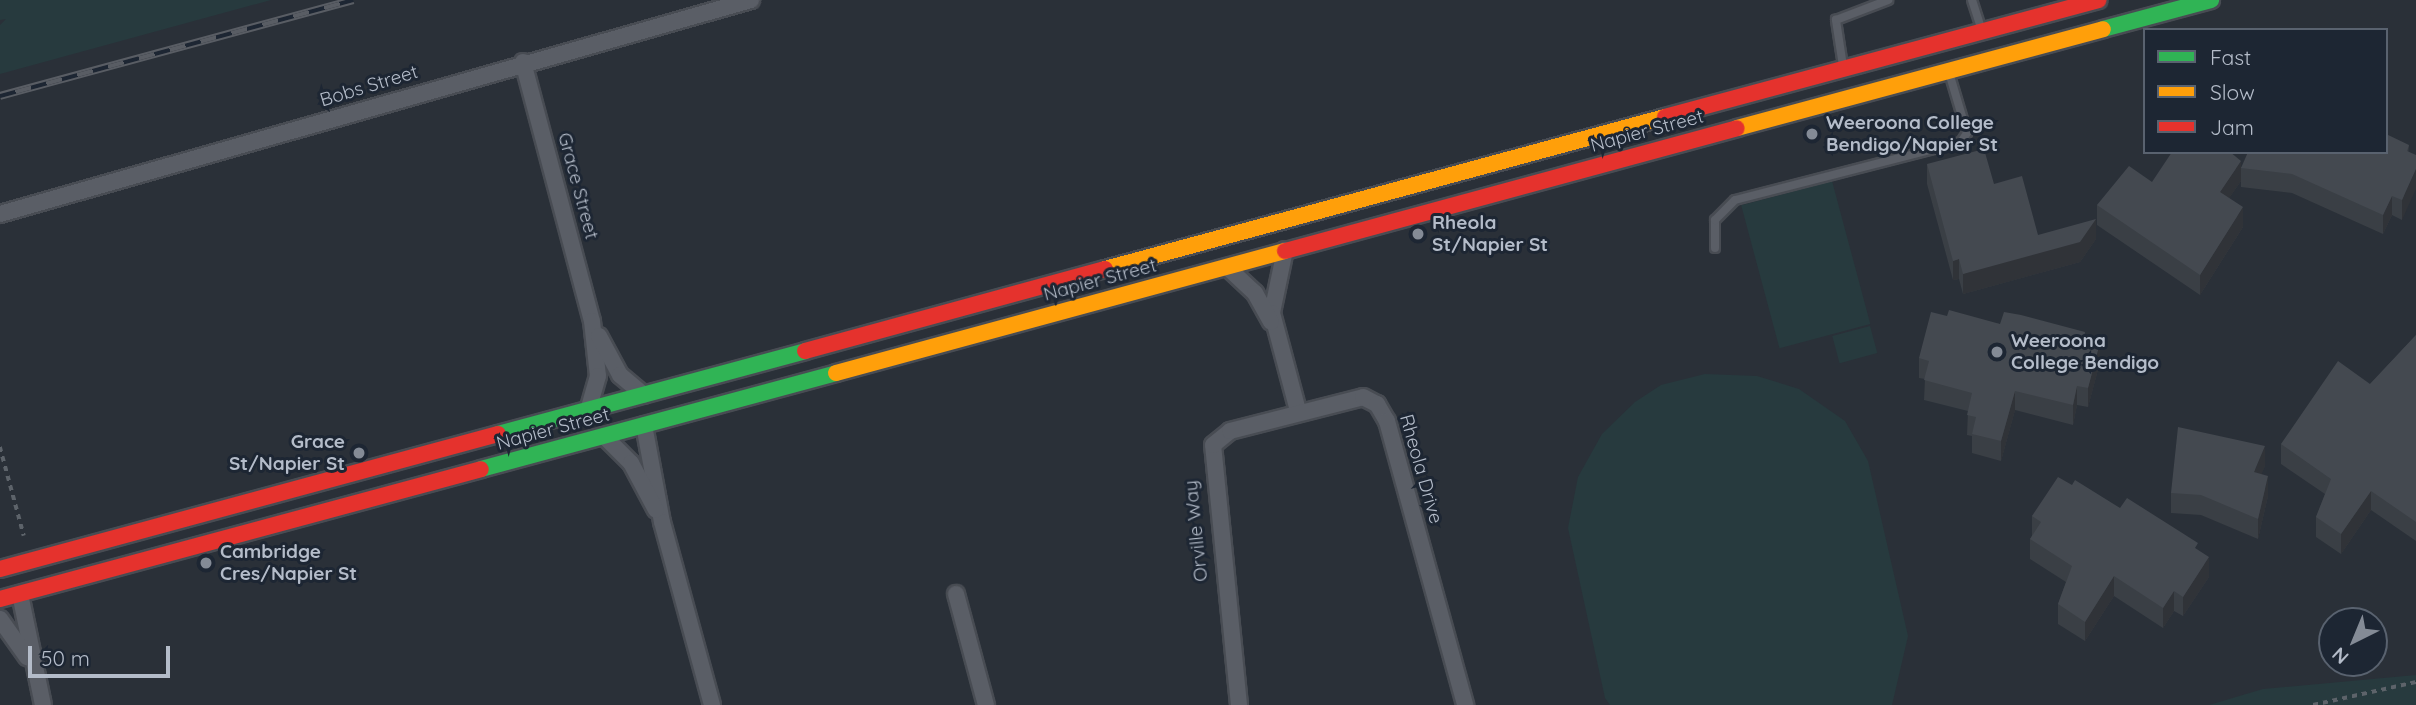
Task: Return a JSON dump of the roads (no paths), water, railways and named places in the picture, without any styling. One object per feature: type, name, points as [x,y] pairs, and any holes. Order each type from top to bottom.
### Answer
[{"type":"highway","name":"Napier Street","points":[[0,569],[2098,0]]},
{"type":"highway","name":"Napier Street","points":[[0,599],[1227,267],[1944,66],[2211,0]]},
{"type":"highway","points":[[1255,229],[1267,242],[1404,218]]},
{"type":"highway","points":[[453,447],[621,416],[644,425]]},
{"type":"highway","points":[[353,474],[365,487],[524,458]]},
{"type":"highway","points":[[0,583],[20,594]]},
{"type":"street","name":"Bobs Street","points":[[0,214],[523,62],[751,0]]},
{"type":"street","name":"Grace Street","points":[[523,62],[592,321],[598,376],[588,410]]},
{"type":"street","points":[[1276,334],[1273,298],[1285,250]]},
{"type":"street","points":[[1227,267],[1255,293],[1276,334],[1298,411]]},
{"type":"street","name":"Grace Street","points":[[592,321],[616,370],[644,395]]},
{"type":"street","name":"Rheola Drive","points":[[1298,411],[1363,397],[1382,411],[1465,705]]},
{"type":"street","name":"Orville Way","points":[[1239,705],[1210,451],[1223,435],[1298,411]]},
{"type":"street","points":[[644,425],[662,522],[712,705]]},
{"type":"street","points":[[604,436],[631,463],[662,522]]},
{"type":"street","points":[[20,594],[33,669],[43,705]]},
{"type":"street","points":[[956,594],[986,705]]},
{"type":"street","points":[[0,619],[33,669]]},
{"type":"lane","points":[[1843,69],[1836,20],[1888,0]]},
{"type":"lane","points":[[1972,0],[1982,31]]},
{"type":"lane","points":[[1798,80],[1843,82],[1928,59]]},
{"type":"lane","points":[[1715,248],[1715,220],[1735,200],[1961,142],[1967,133],[1944,66]]},
{"type":"railway","points":[[0,96],[353,0]]},
{"type":"place","name":"Weeroona College Bendigo/Napier St","points":[[1812,134]]},
{"type":"place","name":"Rheola St/Napier St","points":[[1418,234]]},
{"type":"place","name":"Weeroona College Bendigo","points":[[1997,352]]},
{"type":"place","name":"Grace St/Napier St","points":[[359,453]]},
{"type":"place","name":"Cambridge Cres/Napier St","points":[[206,563]]}]
